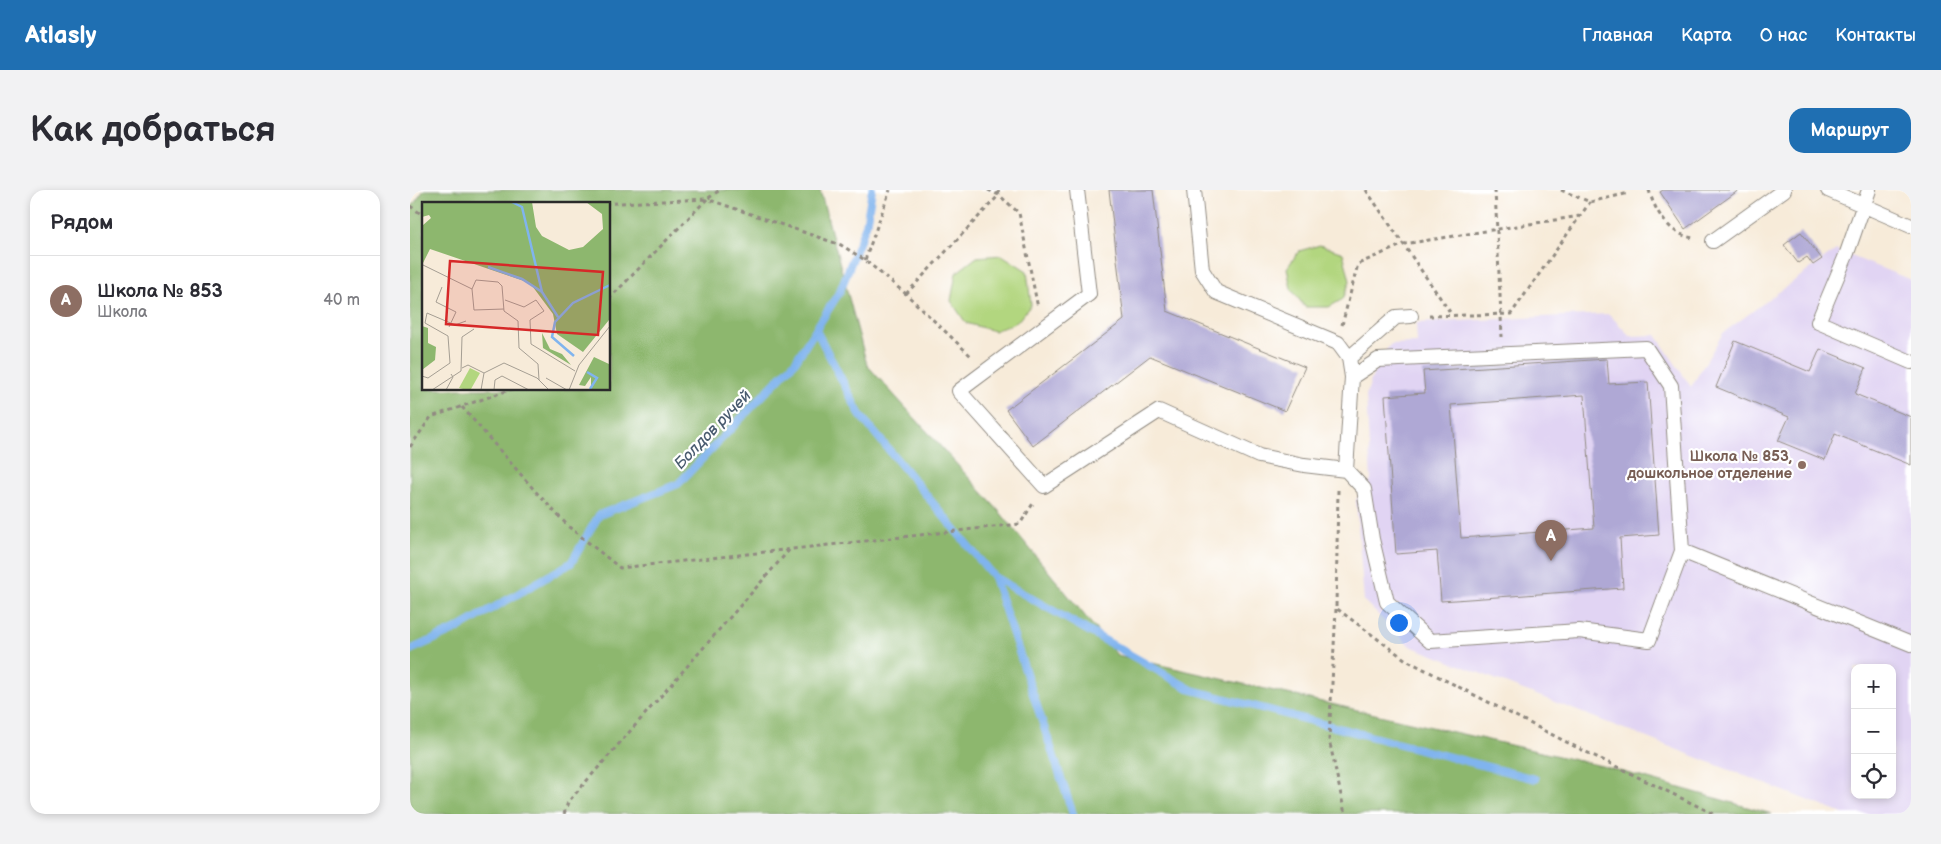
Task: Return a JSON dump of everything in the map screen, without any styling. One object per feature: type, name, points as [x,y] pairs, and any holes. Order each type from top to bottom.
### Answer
[{"type":"lane","points":[[1077,190],[1089,294],[959,392],[1044,486],[1159,411],[1259,456],[1342,470],[1364,489],[1372,539],[1387,602],[1430,641],[1579,631],[1649,640],[1682,550],[1671,386],[1646,348],[1378,360],[1352,377]]},
{"type":"lane","points":[[1194,190],[1202,270],[1216,292],[1338,343],[1348,358],[1352,377],[1342,470]]},
{"type":"lane","points":[[1713,240],[1784,190]]},
{"type":"lane","points":[[1828,190],[1911,226]]},
{"type":"lane","points":[[1870,190],[1818,322],[1911,362]]},
{"type":"lane","points":[[1348,358],[1396,316],[1411,316]]},
{"type":"lane","points":[[1682,550],[1911,644]]},
{"type":"path","points":[[610,298],[707,200],[720,190]]},
{"type":"path","points":[[865,260],[890,190]]},
{"type":"path","points":[[988,190],[999,195],[1019,213],[1043,329]]},
{"type":"path","points":[[998,190],[999,195]]},
{"type":"path","points":[[1366,190],[1453,315]]},
{"type":"path","points":[[1495,190],[1502,340]]},
{"type":"path","points":[[1561,190],[1590,202],[1629,192]]},
{"type":"path","points":[[1649,190],[1653,204],[1667,225],[1688,238],[1713,240]]},
{"type":"path","points":[[906,294],[999,195]]},
{"type":"path","points":[[610,204],[707,200],[841,245],[865,260],[906,294],[987,371]]},
{"type":"path","points":[[1411,316],[1511,314],[1590,202]]},
{"type":"path","points":[[410,206],[422,215]]},
{"type":"path","points":[[416,211],[422,210]]},
{"type":"path","points":[[1338,343],[1358,264],[1404,244],[1580,216]]},
{"type":"path","points":[[410,447],[431,417],[509,390]]},
{"type":"path","points":[[462,406],[569,527],[620,568],[1020,524],[1044,486]]},
{"type":"path","points":[[1342,470],[1329,739],[1345,814]]},
{"type":"path","points":[[564,814],[568,802],[791,549]]},
{"type":"path","points":[[1336,608],[1406,660],[1582,750],[1714,814]]},
{"type":"shaded area","points":[[1836,250],[1911,280],[1911,814],[1843,814],[1410,646],[1364,601],[1356,500],[1371,480],[1366,395],[1378,360],[1391,344],[1417,343],[1416,323],[1609,314],[1630,336],[1656,335],[1691,387],[1723,333]]},
{"type":"green space","points":[[424,190],[820,190],[867,365],[999,511],[1117,655],[1602,766],[1772,814],[410,814],[410,209]]},
{"type":"green space","points":[[1320,245],[1343,253],[1350,281],[1343,299],[1329,307],[1305,307],[1291,289],[1287,268],[1299,251]]},
{"type":"green space","points":[[1002,255],[1027,271],[1031,305],[1017,322],[994,331],[966,323],[951,301],[956,273],[977,257]]},
{"type":"building","points":[[1109,190],[1153,190],[1167,311],[1305,367],[1285,411],[1150,356],[1033,446],[1006,410],[1124,320]]},
{"type":"building","points":[[1663,190],[1739,190],[1685,229],[1660,192]]},
{"type":"building","points":[[1801,232],[1822,259],[1813,265],[1807,257],[1798,263],[1784,245]]},
{"type":"building","points":[[1735,341],[1810,372],[1820,349],[1866,368],[1855,394],[1911,417],[1911,465],[1835,434],[1825,460],[1778,441],[1789,417],[1716,387]]},
{"type":"building","points":[[1607,359],[1609,384],[1648,382],[1659,535],[1620,538],[1623,588],[1441,601],[1437,551],[1396,554],[1385,396],[1425,393],[1423,371]],"holes":[[[1584,395],[1594,528],[1461,538],[1451,405]]]},
{"type":"waterway","name":"Болдов ручей","points":[[410,650],[457,629],[571,563],[599,515],[678,484],[795,362],[840,291],[866,225],[872,190]]},
{"type":"waterway","points":[[816,330],[860,415],[994,577],[1192,690],[1535,779]]},
{"type":"waterway","points":[[994,577],[1073,814]]},
{"type":"place","name":"Школа № 853, дошкольное отделение","points":[[1802,465]]},
{"type":"place","name":"Школа № 853","points":[[1551,561]]}]
